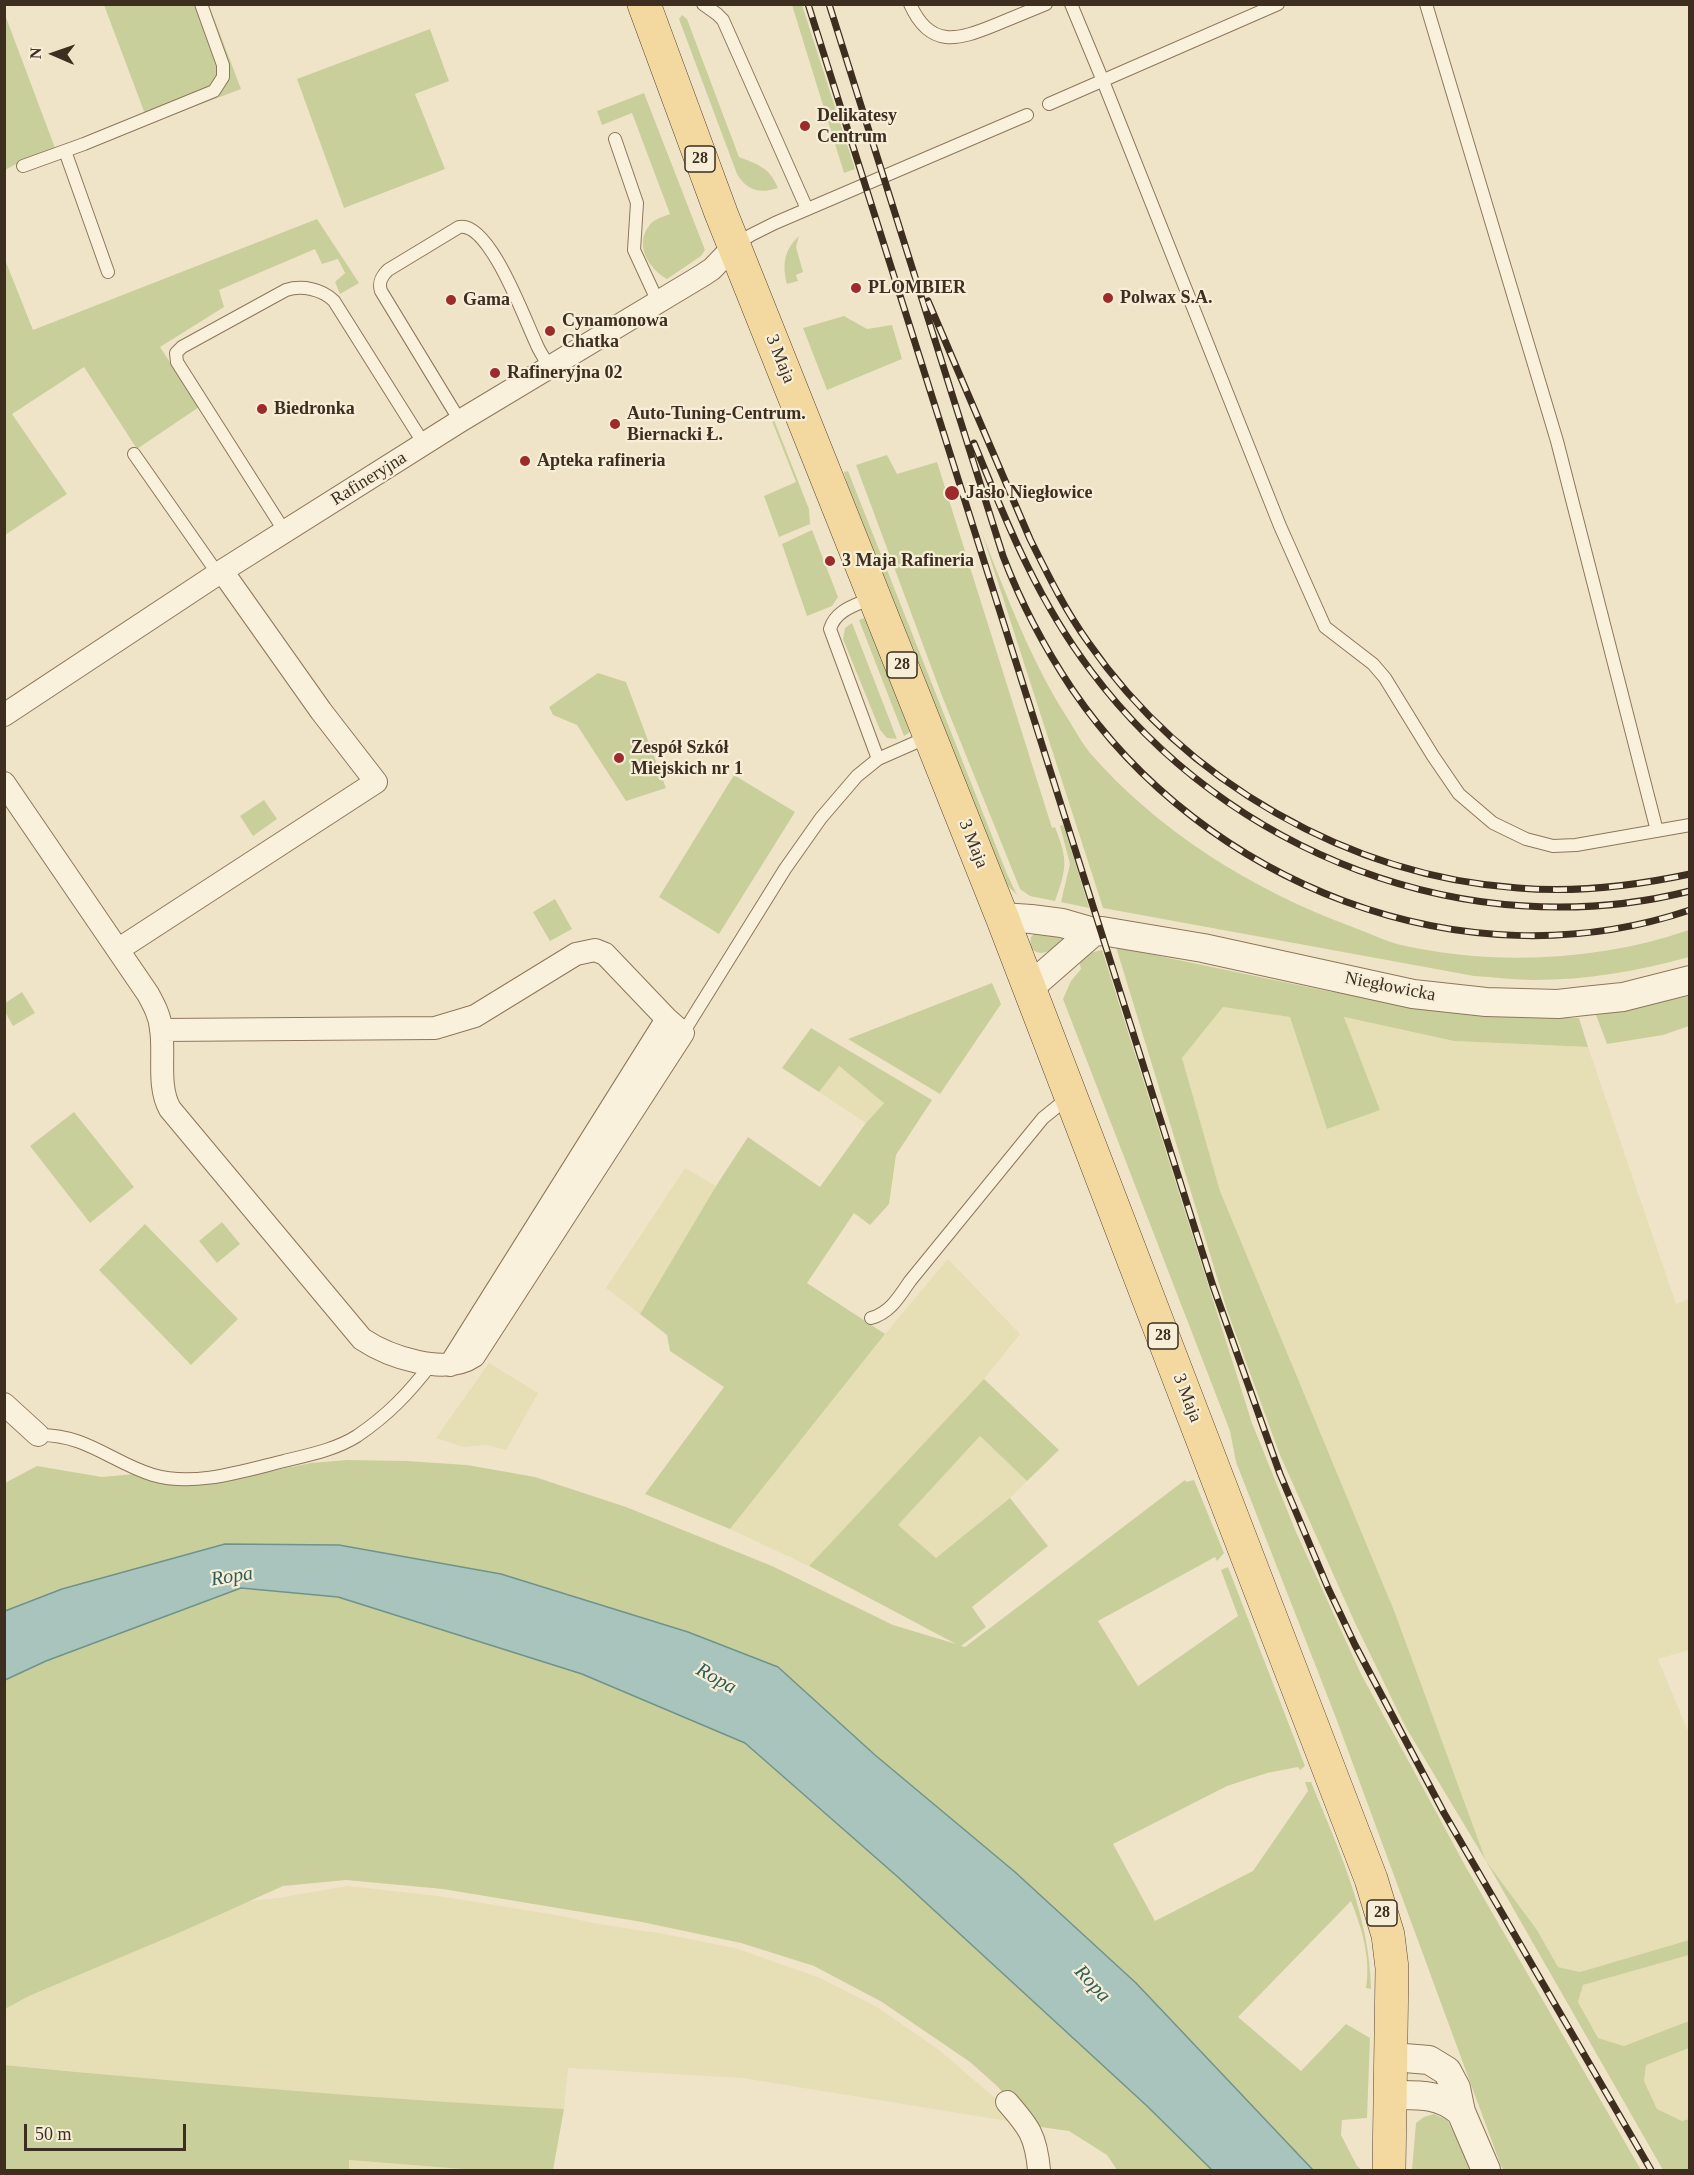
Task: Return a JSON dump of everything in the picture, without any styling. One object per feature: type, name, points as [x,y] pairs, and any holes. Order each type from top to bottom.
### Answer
[{"type":"main road","name":"3 Maja","points":[[649,8],[735,246],[1030,987],[1371,1879],[1388,1935],[1392,1968],[1392,2057]]},
{"type":"main road","name":"28","points":[[1390,2163],[1392,2057]]},
{"type":"street","name":"Rafineryjna","points":[[4,715],[220,572],[460,421],[712,269],[735,246]]},
{"type":"street","points":[[119,949],[376,782],[321,711],[220,572]]},
{"type":"street","points":[[4,783],[148,994],[159,1018],[161,1030],[163,1087],[166,1102],[204,1151],[362,1339],[395,1355],[441,1364],[458,1364],[474,1356],[675,1026],[605,954],[595,950],[576,954],[475,1016],[435,1028],[161,1030]]},
{"type":"street","name":"Niegłowicka","points":[[1002,917],[1062,923],[1093,932],[1102,931],[1203,948],[1413,994],[1486,1002],[1558,1004],[1623,997],[1689,980]]},
{"type":"street","points":[[1030,987],[1093,932]]},
{"type":"street","points":[[4,1404],[38,1435]]},
{"type":"street","points":[[1392,2057],[1424,2059],[1442,2067],[1452,2078],[1461,2112],[1486,2170]]},
{"type":"street","points":[[1391,2095],[1435,2097],[1453,2104],[1461,2112]]},
{"type":"street","points":[[1007,2102],[1028,2125],[1037,2148],[1039,2170]]},
{"type":"lane","points":[[23,166],[207,96],[216,88],[223,77],[223,65],[201,4]]},
{"type":"lane","points":[[703,4],[723,20],[807,209]]},
{"type":"lane","points":[[910,4],[917,18],[928,29],[947,38],[958,38],[969,36],[1046,4]]},
{"type":"lane","points":[[1071,4],[1267,493],[1325,627],[1373,664],[1385,678],[1432,756],[1459,794],[1493,823],[1526,839],[1553,846],[1575,845],[1689,825]]},
{"type":"lane","points":[[1049,104],[1278,4]]},
{"type":"lane","points":[[1426,4],[1557,441],[1657,831]]},
{"type":"lane","points":[[735,246],[751,235],[807,209],[1027,115]]},
{"type":"lane","points":[[615,139],[637,203],[634,250],[657,302]]},
{"type":"lane","points":[[65,151],[108,272]]},
{"type":"lane","points":[[460,421],[381,291],[380,285],[382,277],[388,270],[459,227],[463,226],[472,230],[481,237],[493,254],[522,308],[549,368]]},
{"type":"lane","points":[[285,532],[177,362],[176,353],[182,347],[286,290],[302,288],[317,291],[334,301],[424,444]]},
{"type":"lane","points":[[134,454],[220,572]]},
{"type":"lane","points":[[875,597],[840,613],[830,629],[879,759]]},
{"type":"lane","points":[[675,1026],[761,906],[802,844],[852,782],[879,759],[930,736]]},
{"type":"lane","points":[[871,1318],[879,1316],[892,1306],[1043,1118],[1070,1096]]},
{"type":"lane","points":[[38,1435],[57,1434],[90,1444],[153,1475],[174,1478],[231,1474],[326,1451],[356,1437],[441,1364]]},
{"type":"shaded area","points":[[1223,1007],[1291,1017],[1327,1129],[1379,1110],[1343,1017],[1454,1041],[1588,1047],[1676,1304],[1689,1299],[1689,1650],[1658,1659],[1687,1729],[1689,1729],[1689,1940],[1580,1972],[1558,1967],[1537,1930],[1486,1861],[1395,1613],[1220,1191],[1182,1058]]},
{"type":"shaded area","points":[[838,1066],[884,1102],[866,1123],[819,1092]]},
{"type":"shaded area","points":[[685,1168],[716,1186],[640,1314],[606,1288]]},
{"type":"shaded area","points":[[948,1259],[1020,1334],[984,1379],[809,1566],[730,1529],[885,1334]]},
{"type":"shaded area","points":[[489,1363],[538,1393],[506,1450],[487,1445],[464,1447],[436,1438]]},
{"type":"shaded area","points":[[980,1436],[1027,1481],[1010,1498],[936,1558],[897,1525]]},
{"type":"shaded area","points":[[348,1886],[438,1896],[664,1934],[735,1948],[820,1978],[877,2007],[939,2050],[995,2098],[1008,2121],[742,2078],[568,2068],[564,2109],[430,2102],[213,2085],[5,2065],[5,2009],[29,1996],[248,1901]]},
{"type":"shaded area","points":[[1689,1955],[1689,2021],[1624,2046],[1598,2038],[1578,2002],[1583,1985]]},
{"type":"shaded area","points":[[1689,2048],[1689,2119],[1682,2121],[1657,2109],[1644,2081],[1646,2065]]},
{"type":"shaded area","points":[[349,2160],[475,2170],[349,2170]]},
{"type":"green space","points":[[104,5],[196,5],[217,63],[217,75],[211,87],[145,114]]},
{"type":"green space","points":[[205,5],[209,5],[241,89],[127,132],[220,93],[228,78]]},
{"type":"green space","points":[[792,5],[802,5],[855,169],[844,173]]},
{"type":"green space","points":[[4,12],[55,148],[25,159],[5,170]]},
{"type":"green space","points":[[682,15],[687,19],[739,157],[767,171],[778,188],[765,191],[754,190],[737,174],[679,19]]},
{"type":"green space","points":[[430,29],[449,81],[415,94],[445,169],[344,208],[297,79]]},
{"type":"green space","points":[[644,93],[705,250],[701,256],[667,279],[649,263],[643,248],[645,233],[651,224],[658,218],[670,214],[632,113],[602,125],[597,111]]},
{"type":"green space","points":[[317,219],[359,283],[340,294],[335,282],[345,273],[338,259],[322,264],[315,249],[219,290],[224,307],[160,347],[199,407],[137,449],[84,367],[12,414],[67,494],[5,535],[4,257],[33,330]]},
{"type":"green space","points":[[799,236],[796,247],[803,272],[796,275],[798,281],[787,284],[785,270],[787,252]]},
{"type":"green space","points":[[844,316],[867,329],[892,325],[902,359],[827,390],[803,328]]},
{"type":"green space","points":[[774,420],[809,509],[810,524],[779,537],[764,496],[796,482],[772,421]]},
{"type":"green space","points":[[887,455],[897,474],[937,462],[1052,828],[1055,827],[1062,848],[1064,872],[1055,901],[1030,896],[1020,889],[942,696],[856,465]]},
{"type":"green space","points":[[848,471],[1017,895],[1005,880],[847,483],[844,472]]},
{"type":"green space","points":[[812,530],[838,597],[832,606],[807,616],[782,544]]},
{"type":"green space","points":[[982,533],[1031,652],[1055,697],[1090,753],[1117,782],[1177,833],[1243,876],[1278,895],[1382,939],[1437,952],[1510,958],[1583,954],[1655,940],[1689,930],[1689,957],[1632,970],[1554,980],[1474,976],[1103,908]]},
{"type":"green space","points":[[864,618],[868,623],[910,732],[904,736],[859,620]]},
{"type":"green space","points":[[852,623],[897,739],[887,738],[880,730],[843,639],[845,628]]},
{"type":"green space","points":[[598,673],[626,682],[666,788],[626,801],[577,725],[553,715],[549,707]]},
{"type":"green space","points":[[734,775],[795,812],[719,934],[659,897]]},
{"type":"green space","points":[[264,800],[277,819],[253,836],[240,816]]},
{"type":"green space","points":[[1062,825],[1089,908],[1061,902],[1070,864],[1060,826]]},
{"type":"green space","points":[[555,899],[572,929],[550,941],[533,912]]},
{"type":"green space","points":[[1035,933],[1063,937],[1047,952],[1039,953],[1030,947],[1031,937]]},
{"type":"green space","points":[[1116,947],[1327,991],[1420,1006],[1519,1018],[1579,1018],[1588,1047],[1454,1041],[1344,1017],[1380,1110],[1327,1129],[1290,1017],[1223,1007],[1182,1058],[1220,1191],[1395,1613],[1486,1861],[1405,1726],[1355,1623],[1280,1455],[1227,1310]]},
{"type":"green space","points":[[1102,950],[1252,1423],[1296,1532],[1361,1674],[1467,1869],[1641,2170],[1504,2170],[1501,2166],[1336,1718],[1236,1462],[1230,1431],[1063,999],[1071,981],[1081,969],[1079,959],[1089,953]]},
{"type":"green space","points":[[992,983],[1001,1004],[940,1094],[848,1039]]},
{"type":"green space","points":[[22,992],[35,1013],[13,1026],[5,1012],[5,1003]]},
{"type":"green space","points":[[1689,996],[1689,1026],[1663,1035],[1607,1044],[1596,1015]]},
{"type":"green space","points":[[811,1028],[932,1100],[896,1155],[889,1204],[870,1225],[854,1213],[807,1283],[885,1334],[730,1529],[645,1494],[724,1387],[670,1351],[667,1335],[640,1314],[748,1137],[820,1187],[866,1123],[884,1103],[839,1066],[819,1092],[782,1068]]},
{"type":"green space","points":[[74,1112],[134,1187],[90,1223],[30,1146]]},
{"type":"green space","points":[[222,1222],[240,1244],[217,1263],[199,1241]]},
{"type":"green space","points":[[145,1224],[238,1319],[191,1365],[99,1270]]},
{"type":"green space","points":[[984,1379],[1059,1450],[1027,1481],[980,1436],[898,1525],[936,1558],[1010,1498],[1048,1546],[972,1607],[986,1627],[961,1646],[965,1647],[1185,1480],[1186,1482],[1194,1480],[1224,1553],[1217,1561],[1215,1557],[1098,1621],[1138,1686],[1238,1616],[1221,1570],[1228,1567],[1305,1766],[1300,1770],[1298,1767],[1267,1773],[1227,1786],[1113,1844],[1155,1921],[1253,1871],[1308,1791],[1305,1782],[1311,1782],[1342,1857],[1359,1909],[1365,1935],[1371,1989],[1366,1988],[1367,1966],[1364,1944],[1351,1901],[1238,2017],[1301,2071],[1346,2024],[1370,2038],[1367,2118],[1342,2120],[1341,2135],[1357,2166],[1362,2170],[1313,2170],[1136,1983],[1015,1872],[875,1755],[778,1667],[688,1632],[501,1574],[339,1545],[225,1544],[62,1589],[5,1611],[5,1483],[37,1466],[102,1477],[134,1474],[157,1483],[211,1483],[311,1463],[347,1460],[407,1461],[467,1465],[535,1477],[626,1507],[772,1566],[893,1625],[956,1644],[809,1566]]},
{"type":"green space","points":[[241,1588],[338,1597],[582,1674],[745,1743],[899,1878],[1147,2106],[1212,2170],[1117,2170],[1107,2155],[1069,2131],[1034,2126],[997,2086],[970,2062],[882,2002],[814,1966],[741,1943],[642,1922],[443,1889],[346,1880],[283,1886],[29,1996],[5,2009],[5,1680],[46,1661]]},
{"type":"green space","points":[[1486,1861],[1537,1930],[1558,1967],[1580,1972],[1689,1940],[1689,1955],[1583,1985],[1578,2002],[1598,2038],[1624,2046],[1689,2021],[1689,2048],[1646,2065],[1644,2081],[1657,2109],[1682,2121],[1689,2119],[1689,2170],[1663,2170]]},
{"type":"green space","points":[[4,2065],[284,2090],[564,2109],[553,2170],[475,2170],[349,2160],[349,2170],[5,2170]]},
{"type":"green space","points":[[1434,2114],[1447,2120],[1474,2170],[1412,2170],[1416,2123]]},
{"type":"water","name":"Ropa","points":[[225,1544],[339,1545],[501,1574],[688,1632],[778,1667],[875,1755],[1015,1872],[1136,1983],[1313,2170],[1212,2170],[1147,2106],[899,1878],[745,1743],[582,1674],[338,1597],[241,1588],[46,1661],[5,1680],[5,1611],[62,1589]]},
{"type":"railway","points":[[808,4],[1213,1286],[1280,1474],[1328,1588],[1355,1645],[1444,1813],[1651,2170]]},
{"type":"railway","points":[[829,4],[1003,556],[1025,608],[1062,673],[1127,758],[1192,817],[1266,865],[1345,902],[1430,925],[1516,935],[1604,931],[1690,910]]},
{"type":"railway","points":[[928,301],[1030,539],[1072,617],[1088,642],[1127,692],[1172,738],[1222,778],[1276,813],[1333,842],[1393,864],[1455,880],[1518,888],[1561,890],[1626,885],[1690,874]]},
{"type":"railway","points":[[974,443],[1039,589],[1091,671],[1147,735],[1211,790],[1282,835],[1358,870],[1439,894],[1522,906],[1606,905],[1690,891]]},
{"type":"place","name":"Delikatesy Centrum","points":[[805,126]]},
{"type":"place","name":"PLOMBIER","points":[[856,288]]},
{"type":"place","name":"Polwax S.A.","points":[[1108,298]]},
{"type":"place","name":"Gama","points":[[451,300]]},
{"type":"place","name":"Cynamonowa Chatka","points":[[550,331]]},
{"type":"place","name":"Rafineryjna 02","points":[[495,373]]},
{"type":"place","name":"Biedronka","points":[[262,409]]},
{"type":"place","name":"Auto-Tuning-Centrum. Biernacki Ł.","points":[[615,424]]},
{"type":"place","name":"Apteka rafineria","points":[[525,461]]},
{"type":"place","name":"Jasło Niegłowice","points":[[952,493]]},
{"type":"place","name":"3 Maja Rafineria","points":[[830,561]]},
{"type":"place","name":"Zespół Szkół Miejskich nr 1","points":[[619,758]]}]
